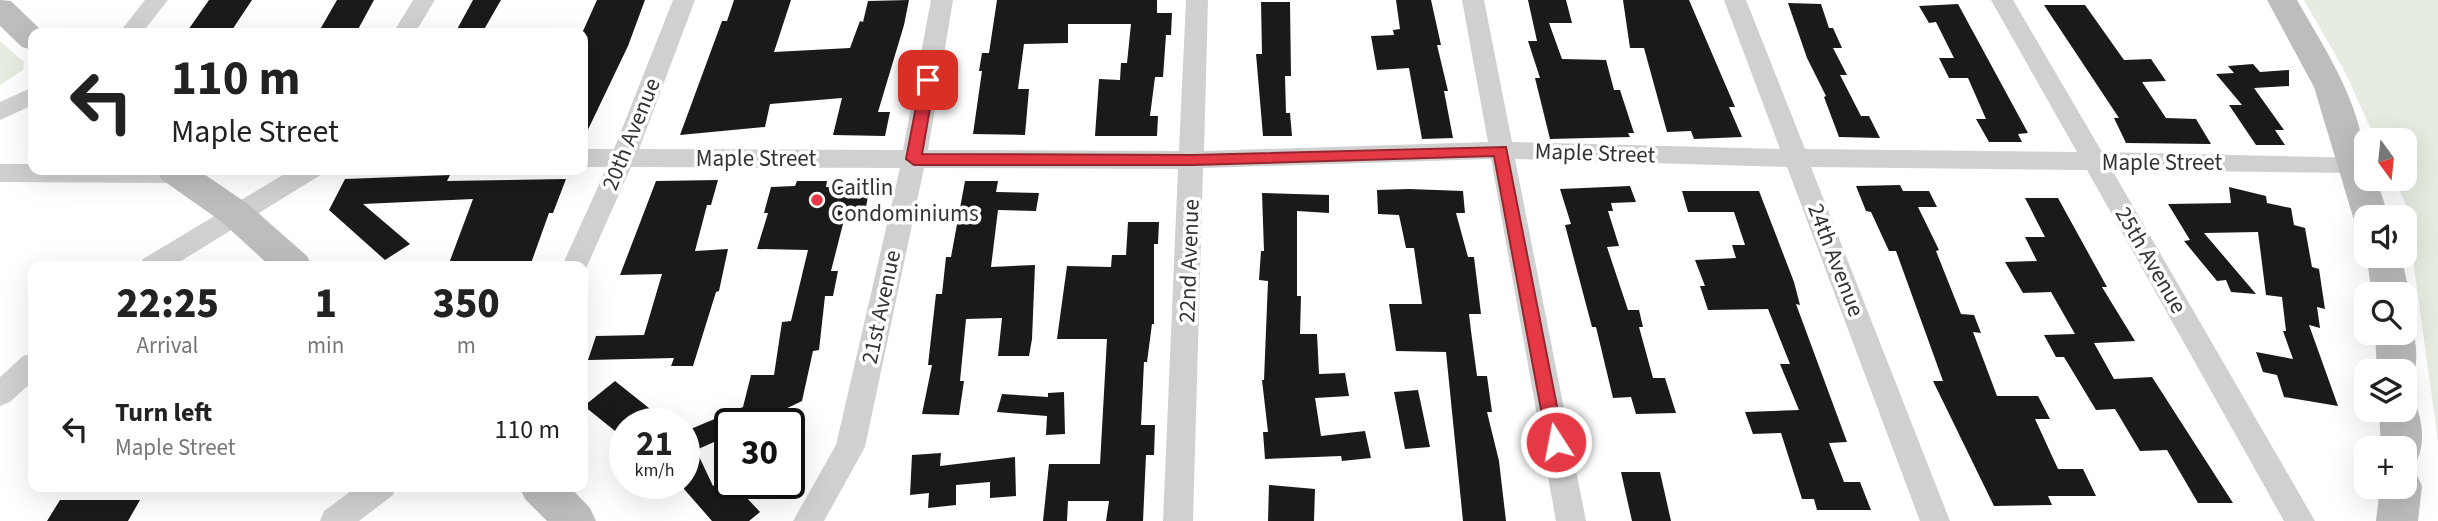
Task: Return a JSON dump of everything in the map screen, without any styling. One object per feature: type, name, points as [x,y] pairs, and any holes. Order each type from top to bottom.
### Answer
[{"type":"street","points":[[134,28],[157,0]]},
{"type":"street","points":[[407,28],[425,0]]},
{"type":"street","name":"20th Avenue","points":[[577,261],[623,158],[684,0]]},
{"type":"street","name":"21st Avenue","points":[[808,521],[850,447],[914,159],[942,0]]},
{"type":"street","name":"22nd Avenue","points":[[1178,521],[1197,0]]},
{"type":"street","points":[[1473,0],[1570,521]]},
{"type":"street","name":"24th Avenue","points":[[1735,0],[1935,521]]},
{"type":"street","name":"25th Avenue","points":[[2002,0],[2300,521]]},
{"type":"street","points":[[2281,0],[2329,87],[2354,158]]},
{"type":"street","points":[[0,8],[28,35]]},
{"type":"street","points":[[0,112],[28,98]]},
{"type":"street","name":"Maple Street","points":[[588,158],[1193,160],[1500,150],[1797,158],[2354,164]]},
{"type":"street","points":[[0,173],[28,173]]},
{"type":"street","points":[[180,175],[235,214],[288,261]]},
{"type":"street","points":[[160,261],[301,175]]},
{"type":"street","points":[[0,394],[28,369]]},
{"type":"street","points":[[335,521],[374,492]]},
{"type":"street","points":[[546,492],[575,521]]},
{"type":"street","points":[[2397,521],[2399,499]]},
{"type":"shaded area","points":[[2304,0],[2438,0],[2438,441],[2414,268],[2417,268],[2417,205],[2405,205],[2400,191],[2417,191],[2417,128],[2371,128],[2344,70]]},
{"type":"shaded area","points":[[0,41],[24,62],[23,70],[0,85]]},
{"type":"building","points":[[209,0],[252,0],[233,28],[189,28]]},
{"type":"building","points":[[337,0],[374,0],[359,28],[321,28]]},
{"type":"building","points":[[473,0],[501,0],[485,28],[458,28]]},
{"type":"building","points":[[597,0],[645,0],[628,46],[588,130],[588,28],[584,28]]},
{"type":"building","points":[[734,0],[791,0],[774,52],[850,48],[860,21],[863,22],[868,1],[909,0],[878,112],[890,112],[885,136],[833,135],[842,98],[770,104],[765,127],[680,135],[722,21],[727,21]]},
{"type":"building","points":[[997,0],[1157,0],[1157,13],[1172,13],[1171,35],[1166,35],[1163,77],[1155,77],[1150,116],[1158,116],[1157,136],[1095,136],[1099,79],[1120,80],[1121,63],[1127,63],[1131,24],[1068,24],[1068,43],[1024,44],[1018,89],[1029,89],[1025,135],[973,134],[982,53],[989,53]]},
{"type":"building","points":[[1396,0],[1431,0],[1441,45],[1437,45],[1448,91],[1444,91],[1453,138],[1422,139],[1409,68],[1377,70],[1371,36],[1394,35],[1393,30],[1400,29]]},
{"type":"building","points":[[1528,0],[1566,0],[1572,23],[1549,23],[1562,59],[1606,60],[1614,90],[1620,90],[1634,133],[1628,133],[1630,137],[1550,139],[1535,78],[1540,78],[1528,41],[1537,41]]},
{"type":"building","points":[[1623,0],[1689,0],[1735,107],[1729,107],[1742,137],[1694,139],[1691,131],[1667,132],[1644,48],[1630,48]]},
{"type":"building","points":[[1261,2],[1290,2],[1291,76],[1285,76],[1286,113],[1290,113],[1292,136],[1263,136],[1256,54],[1262,54]]},
{"type":"building","points":[[1788,3],[1821,4],[1829,28],[1833,28],[1842,48],[1833,48],[1847,75],[1840,75],[1861,116],[1869,116],[1880,138],[1839,137],[1824,97],[1826,96],[1807,58]]},
{"type":"building","points":[[1958,4],[2028,133],[2018,134],[2022,142],[1989,142],[1976,119],[1986,119],[1968,78],[1949,78],[1939,58],[1954,58],[1936,22],[1929,23],[1919,6]]},
{"type":"building","points":[[2044,5],[2085,5],[2124,60],[2151,59],[2166,81],[2142,82],[2166,118],[2196,119],[2211,144],[2126,143],[2114,118],[2119,118]]},
{"type":"building","points":[[2253,64],[2260,72],[2289,70],[2289,86],[2254,88],[2284,130],[2275,130],[2285,145],[2256,145],[2229,105],[2242,105],[2216,74],[2234,73],[2228,66]]},
{"type":"building","points":[[450,175],[447,181],[566,179],[553,213],[549,213],[532,261],[450,261],[473,199],[363,204],[410,244],[385,260],[329,210],[345,179]]},
{"type":"building","points":[[718,180],[711,205],[707,205],[695,251],[728,249],[719,291],[716,292],[693,366],[671,366],[674,358],[588,360],[596,336],[644,335],[662,274],[620,275],[656,181]]},
{"type":"building","points":[[797,181],[827,181],[826,187],[870,186],[865,212],[846,212],[831,271],[838,271],[833,296],[825,296],[819,350],[813,351],[802,401],[787,408],[741,408],[751,375],[774,375],[782,322],[791,321],[808,250],[757,249],[768,213],[764,213],[771,187],[795,186]]},
{"type":"building","points":[[965,181],[998,181],[996,192],[1039,193],[1036,211],[998,210],[991,267],[1035,265],[1029,356],[998,356],[1002,318],[966,319],[960,381],[964,381],[959,415],[922,414],[932,365],[928,365],[936,294],[942,294],[946,257],[951,257]]},
{"type":"building","points":[[1900,185],[1903,191],[1929,191],[1937,207],[1918,207],[1939,250],[1936,251],[1961,314],[1974,315],[1981,333],[1973,332],[1997,396],[2038,396],[2050,419],[2035,419],[2058,469],[2083,469],[2096,496],[2048,496],[2052,505],[1994,506],[1933,381],[1943,381],[1896,251],[1889,251],[1871,212],[1866,211],[1856,186]]},
{"type":"building","points":[[1630,186],[1636,202],[1611,203],[1613,211],[1608,211],[1619,246],[1607,247],[1628,310],[1639,310],[1643,327],[1639,327],[1653,378],[1665,378],[1676,413],[1636,414],[1631,397],[1613,398],[1596,327],[1592,327],[1565,225],[1571,224],[1560,189]]},
{"type":"building","points":[[2229,187],[2266,196],[2267,203],[2291,208],[2294,225],[2305,228],[2312,267],[2319,269],[2325,309],[2317,307],[2320,328],[2309,325],[2338,406],[2284,397],[2277,375],[2263,372],[2256,352],[2293,359],[2283,331],[2286,331],[2282,297],[2266,295],[2258,232],[2204,233],[2256,294],[2231,292],[2226,280],[2217,281],[2184,241],[2190,240],[2168,204],[2231,203]]},
{"type":"building","points":[[1377,190],[1463,191],[1465,213],[1456,213],[1468,257],[1474,257],[1481,314],[1469,314],[1471,331],[1477,376],[1487,376],[1492,412],[1487,412],[1499,461],[1506,521],[1463,521],[1446,352],[1396,351],[1389,304],[1422,304],[1414,248],[1406,248],[1399,215],[1378,214]]},
{"type":"building","points":[[1682,191],[1759,191],[1794,282],[1800,305],[1796,304],[1847,442],[1829,443],[1844,482],[1860,482],[1871,510],[1817,510],[1814,499],[1802,499],[1781,433],[1753,434],[1745,412],[1799,410],[1780,364],[1790,364],[1768,309],[1708,310],[1700,286],[1705,286],[1695,260],[1736,258],[1732,245],[1745,245],[1734,212],[1688,212]]},
{"type":"building","points":[[1262,193],[1329,195],[1329,213],[1297,211],[1300,334],[1317,334],[1319,374],[1345,373],[1349,396],[1315,398],[1321,436],[1365,431],[1371,458],[1342,461],[1341,456],[1265,459],[1263,432],[1268,432],[1262,380],[1268,281],[1259,280],[1261,251],[1264,251]]},
{"type":"building","points":[[2025,198],[2058,198],[2107,287],[2102,287],[2135,341],[2094,343],[2114,379],[2152,377],[2233,503],[2198,503],[2167,450],[2140,451],[2115,409],[2096,410],[2064,357],[2056,357],[2044,335],[2075,334],[2051,292],[2023,293],[2005,262],[2037,261],[2025,237],[2045,237]]},
{"type":"building","points":[[1128,222],[1159,222],[1158,244],[1154,244],[1154,324],[1147,362],[1144,362],[1141,425],[1155,425],[1154,455],[1146,455],[1143,521],[1106,521],[1109,501],[1068,501],[1067,521],[1043,521],[1049,464],[1100,464],[1107,339],[1057,339],[1067,266],[1111,267],[1112,255],[1126,255]]},
{"type":"building","points":[[615,381],[649,408],[609,408],[609,426],[588,409],[588,403]]},
{"type":"building","points":[[1418,390],[1430,447],[1405,449],[1394,392]]},
{"type":"building","points":[[1064,392],[1065,434],[1046,435],[1047,416],[997,412],[1002,394],[1048,397],[1048,393]]},
{"type":"building","points":[[714,419],[714,442],[700,448],[700,425]]},
{"type":"building","points":[[941,453],[940,466],[1015,457],[1016,496],[990,498],[990,482],[956,485],[956,505],[928,508],[929,493],[910,495],[912,455]]},
{"type":"building","points":[[700,458],[714,485],[714,499],[748,499],[760,512],[749,521],[712,521],[693,499],[700,499]]},
{"type":"building","points":[[1621,472],[1660,472],[1671,521],[1632,521]]},
{"type":"building","points":[[1269,485],[1315,489],[1314,521],[1268,521]]},
{"type":"building","points":[[60,500],[140,500],[128,521],[47,521]]},
{"type":"place","name":"Caitlin Condominiums","points":[[817,200]]},
{"type":"route","points":[[928,80],[914,159],[1193,160],[1500,150],[1556,442]]}]
